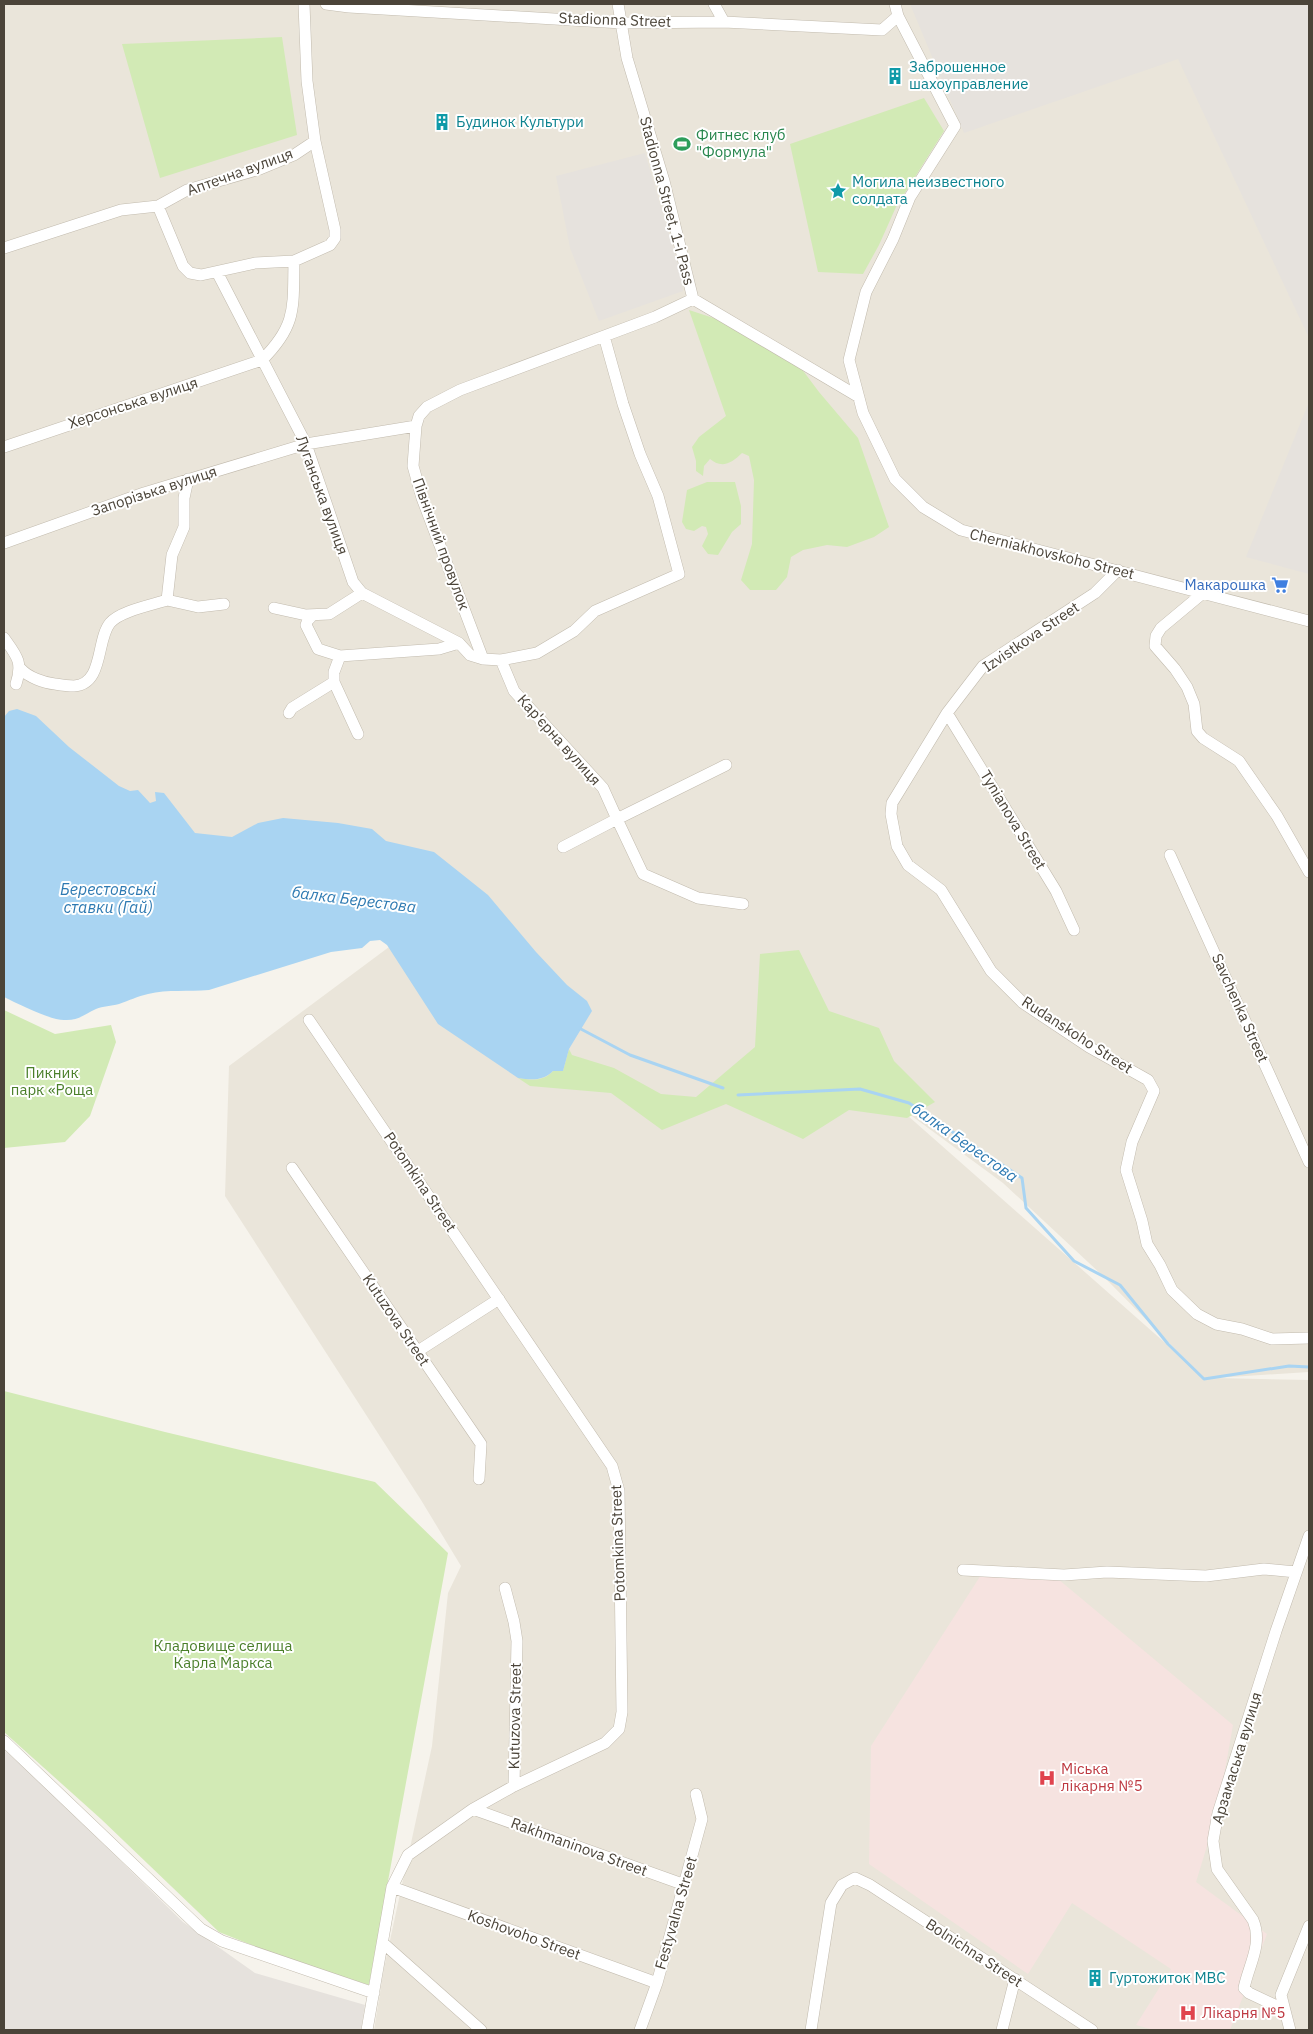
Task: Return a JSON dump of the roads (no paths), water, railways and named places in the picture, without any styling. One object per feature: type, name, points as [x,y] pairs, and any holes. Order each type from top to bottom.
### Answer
[{"type":"street","points":[[158,206],[183,266],[190,273],[201,276],[255,263],[294,261],[330,245],[334,238],[335,230],[315,141],[307,81],[304,4]]},
{"type":"street","name":"Stadionna Street","points":[[326,4],[622,22],[724,22],[882,30],[898,16]]},
{"type":"street","name":"Stadionna Street, 1-i Pass","points":[[618,4],[626,58],[664,181],[693,299],[859,397]]},
{"type":"street","points":[[714,4],[724,22]]},
{"type":"street","points":[[895,4],[898,16]]},
{"type":"street","name":"Cherniakhovskoho Street","points":[[898,16],[955,126],[910,197],[893,239],[866,292],[849,360],[866,419],[895,479],[923,508],[961,530],[1309,621]]},
{"type":"street","name":"Аптечна вулиця","points":[[4,248],[121,210],[158,206],[187,190],[260,168],[294,155],[315,141]]},
{"type":"street","points":[[262,360],[274,348],[285,332],[293,309],[294,261]]},
{"type":"street","name":"Луганська вулиця","points":[[217,272],[306,444],[353,582],[362,593]]},
{"type":"street","points":[[416,426],[419,416],[428,407],[460,390],[655,317],[693,299]]},
{"type":"street","points":[[274,608],[313,615],[329,614],[362,593],[459,643],[470,655],[483,659],[501,660],[537,653],[574,631],[595,611],[679,574],[658,496],[640,454],[604,336]]},
{"type":"street","name":"Херсонська вулиця","points":[[4,446],[262,360]]},
{"type":"street","name":"Запорізька вулиця","points":[[4,543],[188,479],[306,444],[416,426]]},
{"type":"street","name":"Північний провулок","points":[[416,426],[413,466],[422,498],[483,659]]},
{"type":"street","points":[[167,600],[172,555],[184,527],[184,498],[188,479]]},
{"type":"street","name":"Izvistkova Street","points":[[891,814],[892,803],[947,713],[983,666],[1095,593],[1118,570]]},
{"type":"street","points":[[1203,593],[1161,628],[1156,636],[1155,646],[1175,669],[1186,687],[1194,704],[1197,731],[1203,738],[1239,762],[1277,816],[1309,872]]},
{"type":"street","points":[[20,669],[25,674],[51,684],[76,686],[89,679],[96,668],[103,636],[110,623],[123,614],[167,600],[182,605],[198,607],[224,604]]},
{"type":"street","points":[[313,615],[306,625],[318,649],[340,656],[439,650],[459,643]]},
{"type":"street","points":[[4,638],[17,656],[20,669],[16,684]]},
{"type":"street","points":[[340,656],[334,672],[334,682],[358,734]]},
{"type":"street","name":"Кар'єрна вулиця","points":[[501,660],[514,691],[603,788],[643,874],[698,898],[743,904]]},
{"type":"street","points":[[289,712],[292,708],[334,682]]},
{"type":"street","name":"Tynianova Street","points":[[947,713],[1056,891],[1074,930]]},
{"type":"street","points":[[563,848],[726,765]]},
{"type":"street","name":"Rudanskoho Street","points":[[891,814],[897,846],[908,865],[941,890],[991,970],[1023,1003],[1089,1047],[1148,1080],[1154,1091],[1132,1142],[1126,1170],[1135,1196],[1147,1244],[1160,1264],[1172,1290],[1198,1314],[1216,1324],[1242,1329],[1272,1339],[1309,1338]]},
{"type":"street","name":"Savchenka Street","points":[[1170,855],[1309,1162]]},
{"type":"street","name":"Potomkina Street","points":[[309,1020],[612,1466],[619,1491],[622,1712],[619,1729],[605,1743],[514,1786],[473,1809],[408,1855],[392,1887],[367,2030]]},
{"type":"street","name":"Kutuzova Street","points":[[292,1168],[481,1444],[479,1478]]},
{"type":"street","points":[[418,1351],[499,1299]]},
{"type":"street","name":"Арзамаська вулиця","points":[[1283,2009],[1249,1993],[1244,1988],[1258,1939],[1257,1929],[1253,1920],[1217,1869],[1213,1841],[1218,1813],[1276,1631],[1309,1536]]},
{"type":"street","points":[[963,1570],[1064,1575],[1107,1572],[1206,1576],[1264,1569],[1296,1572]]},
{"type":"street","name":"Kutuzova Street","points":[[505,1588],[514,1622],[516,1641],[514,1786]]},
{"type":"street","points":[[4,1741],[201,1929],[222,1941],[374,1993]]},
{"type":"street","name":"Festyvalna Street","points":[[640,2030],[657,1983],[702,1819],[696,1794]]},
{"type":"street","name":"Rakhmaninova Street","points":[[473,1809],[685,1885]]},
{"type":"street","name":"Bolnichna Street","points":[[811,2030],[832,1903],[842,1885],[855,1878],[870,1885],[1092,2030]]},
{"type":"street","name":"Koshovoho Street","points":[[392,1887],[657,1983]]},
{"type":"street","points":[[1290,2030],[1283,2009],[1281,1995],[1309,1926]]},
{"type":"street","points":[[382,1943],[481,2030]]},
{"type":"street","points":[[1002,2030],[1015,1979]]},
{"type":"water","name":"Берестовські ставки (Гай)","points":[[17,709],[36,716],[69,747],[119,786],[130,791],[138,790],[150,803],[156,801],[155,792],[164,793],[195,833],[232,837],[258,823],[283,818],[338,823],[372,829],[386,841],[434,852],[488,895],[536,952],[567,985],[587,1001],[592,1011],[569,1049],[563,1071],[553,1071],[545,1077],[537,1079],[518,1078],[438,1024],[387,945],[380,940],[370,941],[362,948],[331,952],[209,990],[156,992],[119,1004],[99,1008],[73,1019],[64,1020],[51,1017],[4,997],[4,717],[9,711]]},
{"type":"waterway","name":"балка Берестова","points":[[579,1028],[630,1055],[723,1088]]},
{"type":"waterway","name":"балка Берестова","points":[[738,1095],[860,1089],[909,1103],[1022,1178],[1026,1208],[1074,1261],[1120,1285],[1168,1344],[1204,1379],[1289,1366],[1309,1367]]},
{"type":"place","name":"Заброшенное шахоуправление","points":[[895,76]]},
{"type":"place","name":"Будинок Культури","points":[[442,122]]},
{"type":"place","name":"Фитнес клуб \"Формула\"","points":[[682,144]]},
{"type":"place","name":"Могила неизвестного солдата","points":[[838,191]]},
{"type":"place","name":"Макарошка","points":[[1280,585]]},
{"type":"place","name":"Міська лікарня №5","points":[[1047,1778]]},
{"type":"place","name":"Гуртожиток МВС","points":[[1095,1978]]},
{"type":"place","name":"Лікарня №5","points":[[1188,2013]]},
{"type":"park label","name":"Пикник парк «Роща","points":[[52,1082]]},
{"type":"park label","name":"Кладовище селища Карла Маркса","points":[[223,1654]]}]
